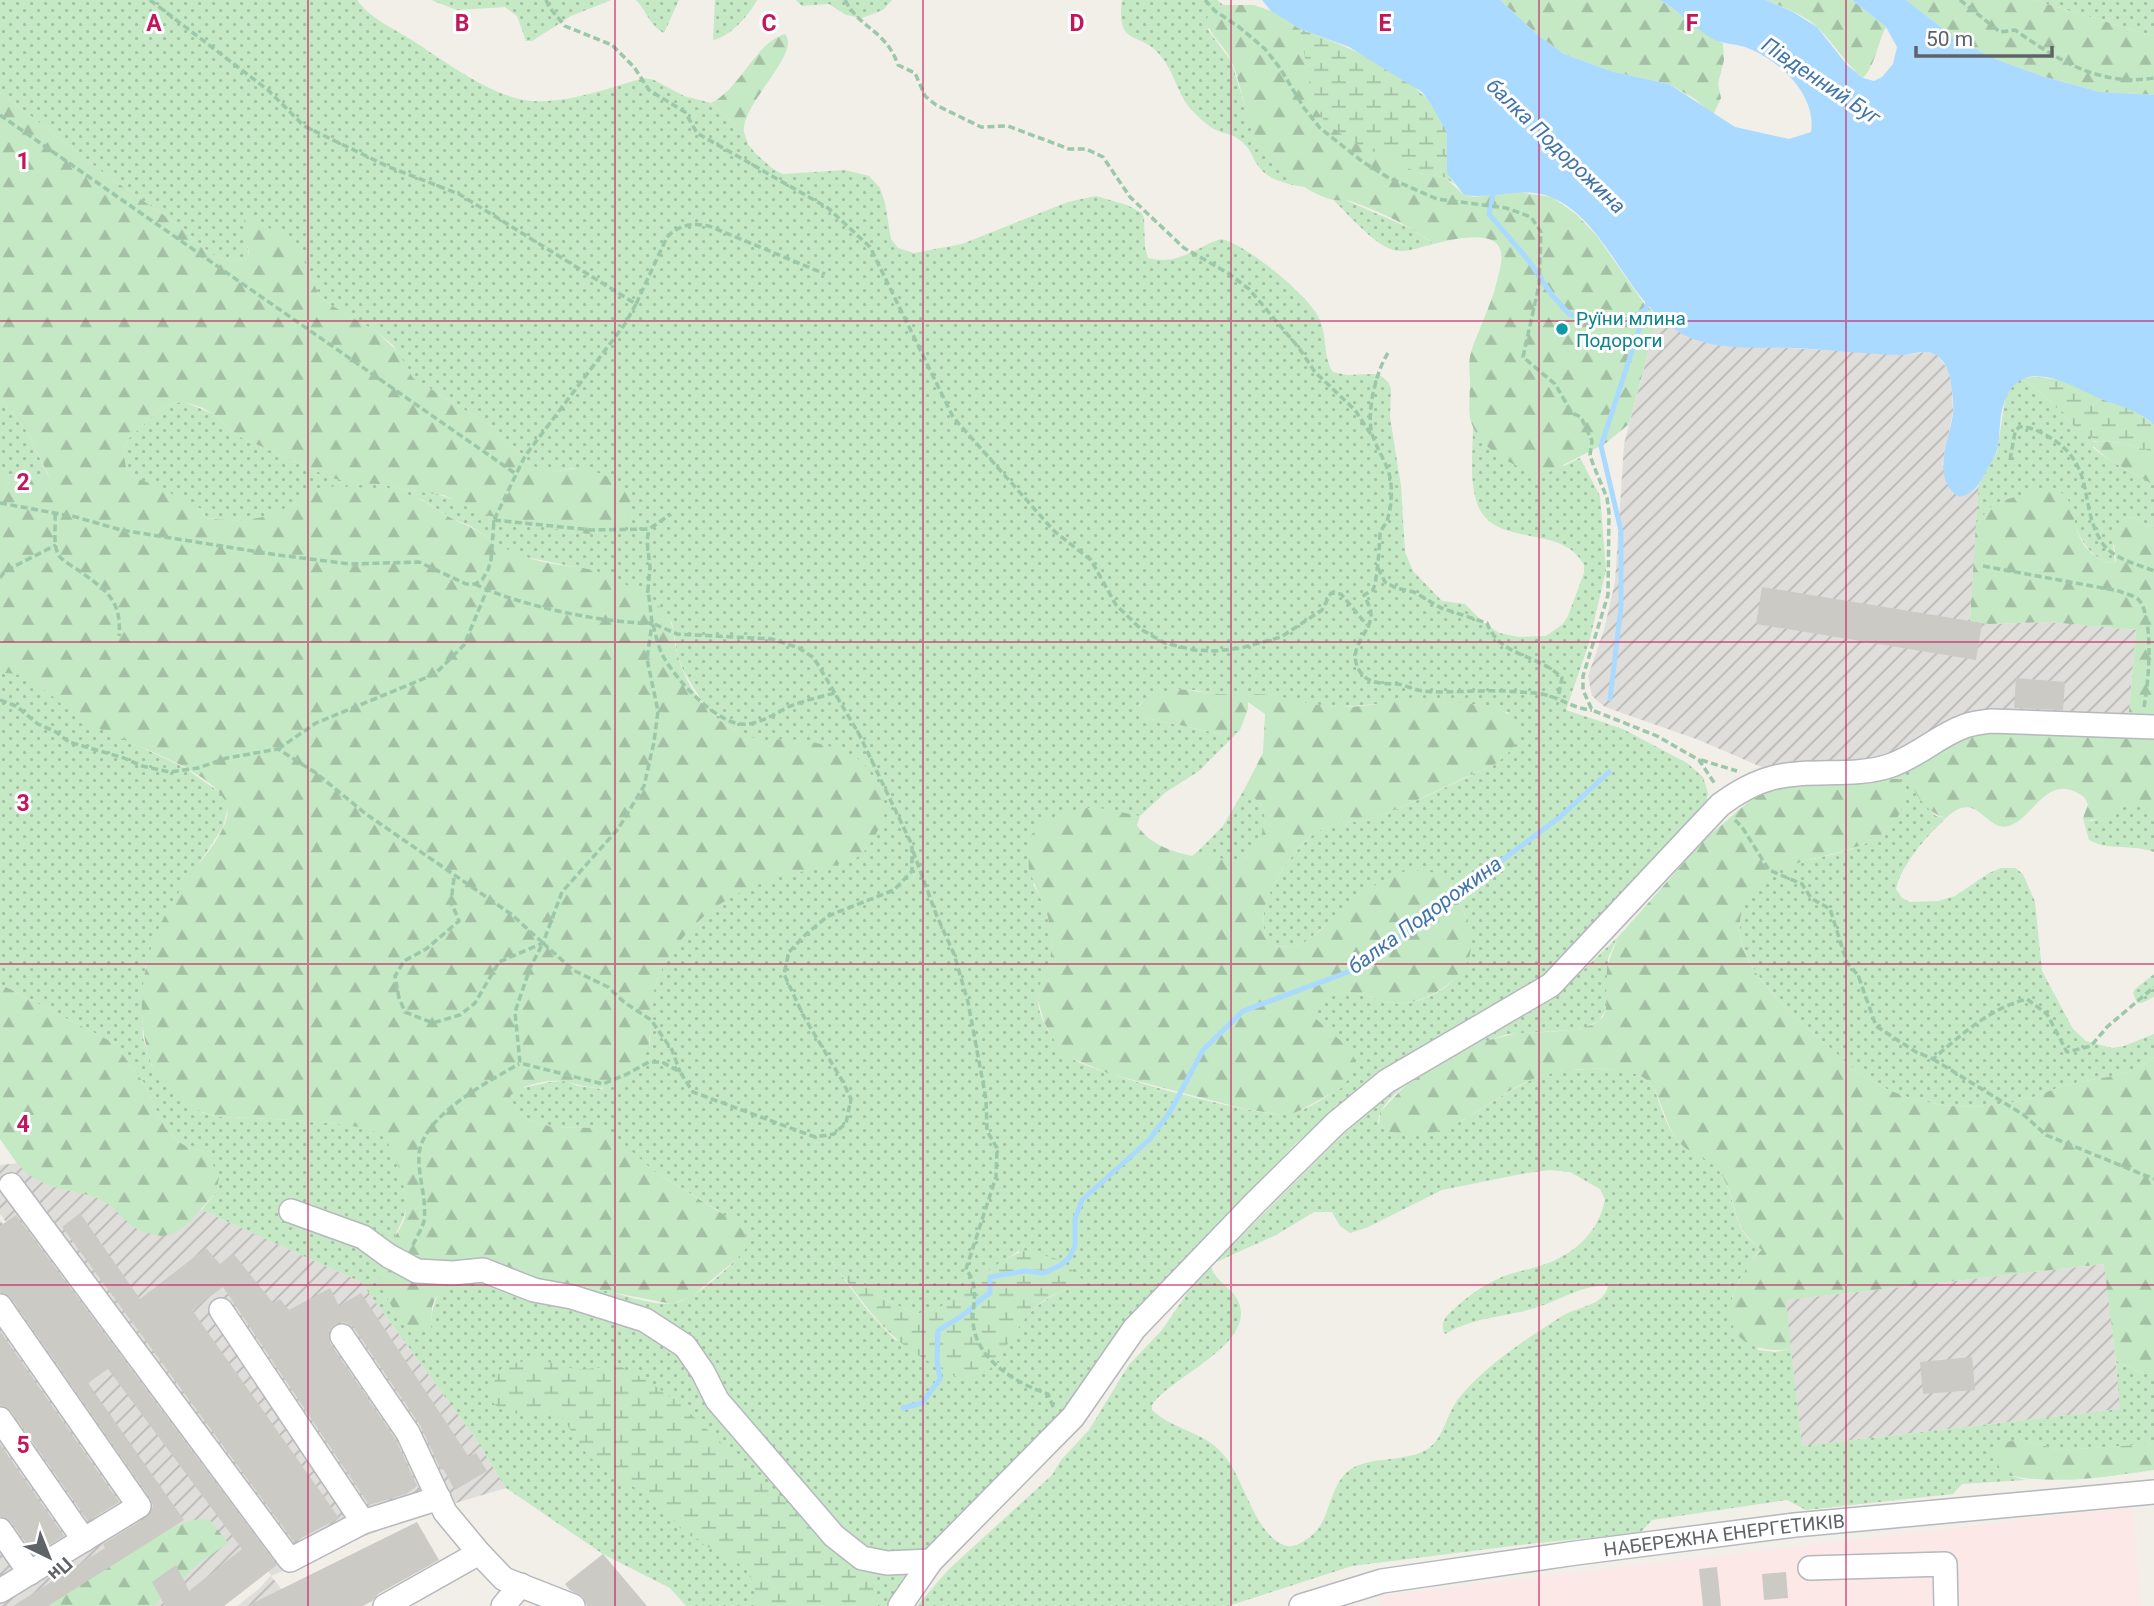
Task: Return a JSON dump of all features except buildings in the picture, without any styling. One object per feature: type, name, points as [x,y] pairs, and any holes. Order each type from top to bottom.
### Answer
[{"type":"street","points":[[900,1606],[930,1560],[1066,1424],[1134,1329],[1336,1122],[1387,1081],[1551,985],[1720,805],[1743,790],[1774,777],[1859,772],[1886,767],[1908,759],[1966,725],[2007,721],[2147,727]]},
{"type":"street","points":[[11,1185],[290,1560],[363,1522],[439,1498]]},
{"type":"street","points":[[291,1211],[363,1237],[389,1256],[417,1271],[453,1273],[484,1270],[534,1290],[572,1297],[645,1320],[685,1346],[704,1372],[717,1400],[834,1536],[862,1558],[887,1563],[930,1560]]},
{"type":"street","points":[[0,1306],[139,1506],[0,1591]]},
{"type":"street","points":[[221,1311],[363,1522]]},
{"type":"street","points":[[342,1336],[408,1433],[445,1512],[479,1553],[504,1579],[573,1606]]},
{"type":"street","points":[[0,1419],[84,1539]]},
{"type":"street","name":"НАБЕРЕЖНА ЕНЕРГЕТИКІВ","points":[[1301,1606],[1382,1581],[1576,1553],[1795,1525],[2154,1492]]},
{"type":"street","points":[[0,1530],[30,1573]]},
{"type":"street","points":[[385,1606],[479,1553]]},
{"type":"street","points":[[1810,1568],[1945,1564],[1946,1606]]},
{"type":"street","points":[[503,1606],[521,1585]]},
{"type":"path","points":[[150,0],[268,90],[304,126],[389,167],[459,194],[636,304]]},
{"type":"path","points":[[546,0],[548,7],[565,26],[612,45],[634,67],[649,90],[685,112],[697,132],[828,208],[870,247],[953,417],[1054,531],[1091,560],[1116,605],[1142,631],[1165,643],[1194,650],[1241,648],[1281,637],[1322,610],[1331,593],[1335,592],[1341,594],[1367,625]]},
{"type":"path","points":[[845,0],[859,19],[880,34],[890,47],[898,65],[906,66],[915,73],[925,96],[936,105],[981,127],[1008,126],[1069,149],[1086,149],[1103,158],[1130,197],[1184,248],[1228,273],[1249,289],[1315,372],[1355,410],[1384,456],[1391,476],[1391,500],[1387,522],[1380,534],[1373,590],[1364,595],[1371,614],[1359,641],[1356,657],[1358,669],[1366,680],[1377,684],[1404,685],[1420,691],[1484,690],[1558,698],[1570,705],[1592,710],[1657,736],[1699,760],[1718,791],[1720,805],[1742,827],[1769,870],[1802,884],[1811,898],[1829,909],[1847,963],[1858,975],[1876,1026],[2024,1115],[2046,1135],[2154,1179]]},
{"type":"path","points":[[1205,0],[1215,11],[1265,49],[1320,128],[1372,167],[1389,178],[1437,199],[1506,208],[1531,217],[1541,232],[1539,285],[1523,356],[1555,384],[1572,413],[1581,417],[1592,440],[1593,464],[1608,506],[1608,594],[1583,676],[1583,690],[1592,710]]},
{"type":"path","points":[[1960,0],[2000,32],[2015,30],[2078,68],[2116,81],[2154,78]]},
{"type":"path","points":[[0,115],[516,474]]},
{"type":"path","points":[[475,584],[482,580],[488,570],[494,520],[525,456],[625,324],[667,236],[675,229],[691,223],[709,226],[825,274]]},
{"type":"path","points":[[1373,436],[1373,390],[1380,365],[1388,353]]},
{"type":"path","points":[[2010,460],[2015,432],[2019,427],[2034,429],[2060,444],[2078,466],[2096,532],[2104,546],[2111,553],[2154,571]]},
{"type":"path","points":[[0,503],[76,517],[121,530],[278,555],[350,564],[419,562],[466,584],[475,584],[526,603],[629,623],[652,622],[677,634],[772,639],[799,648],[814,658],[859,734],[912,845],[936,914],[954,954],[968,1002],[986,1099],[987,1131],[997,1148],[996,1178],[967,1269],[974,1279],[976,1301],[973,1318],[978,1337],[987,1355],[1003,1372],[1031,1389],[1048,1394],[1053,1407],[1066,1424]]},
{"type":"path","points":[[55,514],[56,545],[60,557],[93,581],[117,605],[121,618],[119,636]]},
{"type":"path","points":[[494,520],[591,530],[649,529],[671,514]]},
{"type":"path","points":[[649,529],[648,589],[652,622],[662,656],[703,703],[721,719],[745,725],[767,719],[807,700],[835,693]]},
{"type":"path","points":[[0,578],[5,571],[56,545]]},
{"type":"path","points":[[1378,566],[1385,582],[1414,592],[1441,608],[1481,619],[1487,623],[1491,635],[1511,651],[1539,661],[1557,673],[1562,678],[1558,698]]},
{"type":"path","points":[[1983,566],[2138,598],[2147,608],[2152,629],[2153,656],[2149,677],[2147,727]]},
{"type":"path","points":[[0,701],[16,706],[38,724],[56,732],[69,742],[170,772],[198,768],[227,758],[278,750],[316,723],[435,674],[464,645],[487,590]]},
{"type":"path","points":[[520,1063],[515,1012],[562,892],[618,829],[644,786],[658,711],[647,659],[652,622]]},
{"type":"path","points":[[2149,677],[2154,669]]},
{"type":"path","points":[[278,750],[316,773],[366,814],[511,914],[573,970],[608,987],[624,1002],[651,1020],[672,1050],[680,1072],[693,1092],[815,1137],[834,1134],[846,1123],[851,1099],[803,1015],[784,974],[789,953],[828,916],[894,890],[912,870],[912,845]]},
{"type":"path","points":[[455,877],[450,902],[459,922],[426,949],[404,961],[395,976],[398,998],[405,1012],[433,1023],[460,1015],[475,1003],[499,962],[543,943]]},
{"type":"path","points":[[1933,1059],[1966,1031],[2007,1004],[2027,999],[2047,1014],[2067,1052],[2091,1046],[2107,1027],[2154,987]]},
{"type":"path","points":[[417,1271],[412,1245],[423,1223],[425,1207],[418,1154],[425,1132],[478,1087],[520,1063],[603,1084],[649,1062],[662,1062],[680,1072]]},
{"type":"shaded area","points":[[1658,315],[1671,326],[1698,341],[1903,355],[1927,352],[1937,355],[1949,371],[1952,388],[1953,412],[1942,465],[1973,492],[1979,484],[1970,621],[1989,624],[2049,622],[2136,630],[2128,723],[1885,760],[1766,769],[1699,740],[1605,707],[1592,696],[1588,676],[1604,630],[1615,582],[1624,444]]},
{"type":"shaded area","points":[[83,1156],[361,1282],[476,1439],[506,1488],[412,1516],[271,1576],[295,1606],[237,1606],[259,1589],[271,1575],[0,1214],[0,1165]]},
{"type":"shaded area","points":[[0,1220],[264,1571],[222,1606],[0,1606]]},
{"type":"shaded area","points":[[2105,1264],[2121,1409],[1802,1446],[1785,1300]]},
{"type":"shaded area","points":[[2132,1507],[2141,1606],[1381,1606],[1380,1596]]},
{"type":"green space","points":[[0,0],[357,0],[378,19],[458,70],[488,87],[519,99],[561,100],[644,78],[654,80],[684,96],[711,103],[744,132],[755,153],[783,174],[845,170],[869,176],[880,188],[891,239],[898,248],[914,253],[962,244],[1068,202],[1096,196],[1127,205],[1142,213],[1148,258],[1178,258],[1221,239],[1232,243],[1276,272],[1314,310],[1322,326],[1333,372],[1347,375],[1380,375],[1388,382],[1391,389],[1390,417],[1401,486],[1405,552],[1413,571],[1442,601],[1465,604],[1484,623],[1499,633],[1519,637],[1546,636],[1563,624],[1584,573],[1584,565],[1574,552],[1560,544],[1512,532],[1485,517],[1477,503],[1473,485],[1473,427],[1492,451],[1564,466],[1580,458],[1600,496],[1606,570],[1589,643],[1566,710],[1623,729],[1687,763],[1703,777],[1708,793],[1705,809],[1536,984],[1359,1091],[1295,1144],[1240,1204],[900,1606],[686,1606],[670,1588],[603,1554],[506,1488],[476,1439],[361,1282],[202,1210],[217,1191],[219,1178],[210,1159],[203,1151],[189,1148],[179,1142],[165,1128],[144,1083],[114,1043],[0,984],[0,673],[13,672],[27,676],[82,719],[185,768],[222,794],[228,807],[223,827],[175,900],[154,940],[145,968],[143,1038],[152,1066],[203,1113],[218,1117],[353,1126],[371,1130],[388,1141],[400,1167],[404,1187],[406,1210],[395,1235],[394,1246],[413,1328],[431,1329],[437,1297],[446,1287],[458,1281],[510,1280],[558,1284],[668,1304],[694,1295],[740,1256],[746,1248],[744,1231],[719,1211],[655,1172],[597,1128],[552,1127],[527,1119],[517,1111],[509,1096],[518,1089],[550,1082],[565,1081],[578,1086],[602,1089],[650,1042],[653,994],[660,974],[670,955],[697,922],[732,896],[771,878],[855,859],[881,793],[862,762],[807,742],[786,739],[762,741],[745,736],[718,719],[705,706],[684,672],[678,657],[672,623],[663,610],[595,571],[520,556],[423,500],[381,490],[320,488],[274,515],[242,521],[206,518],[201,509],[131,475],[126,467],[123,451],[128,439],[157,412],[173,403],[185,402],[213,414],[238,436],[332,478],[435,493],[467,505],[622,531],[631,497],[573,468],[546,473],[537,469],[489,425],[413,378],[393,345],[377,332],[326,302],[319,295],[303,259],[247,246],[248,258],[234,261],[210,253],[181,227],[109,177],[0,92]],"holes":[[[1194,690],[1215,694],[1275,696],[1315,706],[1341,707],[1425,700],[1473,704],[1509,713],[1497,763],[1379,816],[1324,828],[1295,853],[1274,884],[1263,918],[1265,933],[1272,946],[1293,947],[1305,942],[1361,897],[1456,892],[1467,925],[1455,977],[1442,990],[1408,1003],[1386,1002],[1363,994],[1339,993],[1325,999],[1313,1010],[1314,1018],[1323,1027],[1341,1088],[1309,1107],[1289,1114],[1273,1114],[1213,1102],[1140,1083],[1082,1063],[1068,1056],[1054,1040],[1045,1025],[1038,1003],[1050,960],[1052,940],[1046,911],[1033,884],[1123,814],[1140,816],[1166,792],[1199,771],[1240,730],[1221,734],[1141,717],[1139,705],[1153,696],[1171,691]],[[1018,1251],[1082,1285],[1052,1296],[1031,1312],[998,1361],[895,1340],[867,1310],[831,1258],[882,1298],[916,1314],[939,1308]]]},
{"type":"green space","points":[[431,0],[611,0],[571,16],[532,41],[526,41],[517,16],[505,7],[457,10]]},
{"type":"green space","points":[[636,0],[679,0],[664,33],[655,26]]},
{"type":"green space","points":[[715,0],[757,0],[726,35],[713,40]]},
{"type":"green space","points":[[796,0],[892,0],[883,10],[862,18],[846,15],[829,4],[802,6]]},
{"type":"green space","points":[[1122,0],[1217,0],[1223,5],[1218,5],[1208,30],[1231,61],[1252,129],[1270,160],[1304,187],[1271,178],[1261,169],[1242,142],[1214,129],[1195,114],[1160,55],[1152,47],[1126,32],[1122,25]]},
{"type":"green space","points":[[1500,0],[1660,0],[1723,43],[1724,60],[1718,84],[1721,98],[1713,115],[1695,99],[1669,84],[1614,72],[1564,54],[1539,36]]},
{"type":"green space","points":[[1766,0],[1852,0],[1886,27],[1874,60],[1863,78],[1808,20]]},
{"type":"green space","points":[[1906,0],[2034,0],[2154,34],[2154,95],[2100,92],[2045,77],[1995,59],[1955,38]]},
{"type":"green space","points":[[2034,0],[2154,0],[2154,34],[2150,35]]},
{"type":"green space","points":[[1218,5],[1254,5],[1271,11],[1300,29],[1309,79],[1364,146],[1419,173],[1444,177],[1464,195],[1474,197],[1517,192],[1552,197],[1577,215],[1597,236],[1645,305],[1658,315],[1629,424],[1606,443],[1542,476],[1512,463],[1485,444],[1473,427],[1470,417],[1470,360],[1494,290],[1501,261],[1500,249],[1489,239],[1480,238],[1434,244],[1406,225],[1374,210],[1350,201],[1324,197],[1282,171],[1260,147],[1231,60],[1208,26],[1206,20],[1212,9]]},
{"type":"green space","points":[[1300,29],[1386,67],[1424,96],[1438,113],[1447,132],[1448,164],[1454,184],[1444,177],[1419,173],[1349,140],[1325,122],[1313,105]]},
{"type":"green space","points":[[785,34],[788,43],[785,54],[751,108],[745,121],[744,132],[711,103],[731,87],[765,46]]},
{"type":"green space","points":[[0,92],[109,177],[181,227],[210,253],[234,261],[248,258],[244,219],[252,218],[291,241],[303,259],[319,295],[326,302],[377,332],[399,353],[413,378],[489,425],[537,469],[550,472],[579,469],[596,472],[620,485],[631,497],[624,526],[619,533],[611,535],[578,533],[490,516],[476,512],[444,495],[332,478],[238,436],[213,414],[185,402],[173,403],[157,412],[128,439],[123,451],[126,467],[131,475],[194,504],[206,518],[218,519],[260,518],[280,511],[313,491],[329,487],[385,490],[416,498],[517,554],[541,562],[593,570],[635,590],[666,614],[688,682],[713,715],[743,734],[758,739],[793,739],[847,752],[862,762],[872,776],[884,800],[885,809],[874,838],[862,854],[832,866],[777,878],[737,894],[712,910],[682,939],[657,980],[644,1059],[626,1080],[604,1088],[567,1082],[545,1082],[529,1086],[510,1096],[517,1111],[527,1119],[552,1127],[597,1128],[615,1136],[655,1172],[731,1219],[744,1231],[748,1238],[746,1248],[738,1258],[692,1296],[672,1304],[580,1286],[519,1280],[455,1281],[435,1299],[431,1329],[412,1327],[404,1322],[393,1308],[381,1282],[381,1261],[404,1220],[406,1200],[397,1163],[381,1135],[370,1130],[329,1123],[218,1117],[195,1109],[175,1096],[154,1068],[143,1028],[145,970],[164,916],[215,842],[226,821],[226,803],[219,792],[192,771],[85,721],[31,680],[11,673],[0,673],[0,474],[49,476],[26,430],[0,397]]},
{"type":"green space","points":[[1343,199],[1412,229],[1434,244],[1401,251],[1392,250],[1365,232],[1334,201]]},
{"type":"green space","points":[[2039,377],[2065,381],[2101,399],[2134,409],[2154,425],[2154,452],[2123,443],[2099,441],[2076,428],[2046,397],[2022,378]]},
{"type":"green space","points":[[2022,378],[2046,397],[2076,428],[2099,441],[2094,441],[2093,448],[2154,485],[2154,528],[2132,517],[2123,519],[2113,545],[2115,562],[2108,563],[2089,550],[2081,539],[2073,517],[1995,503],[1976,523],[1979,484],[1997,452],[2006,393]]},
{"type":"green space","points":[[0,397],[26,430],[49,477],[0,474]]},
{"type":"green space","points":[[2089,443],[2123,443],[2154,452],[2154,485],[2111,461]]},
{"type":"green space","points":[[2048,487],[2064,494],[2071,506],[2082,542],[2092,553],[2108,563],[2116,562],[2113,536],[2123,519],[2132,517],[2154,528],[2154,717],[2128,723],[2136,630],[2049,622],[1989,624],[1970,621],[1976,523],[1995,503]]},
{"type":"green space","points":[[1176,689],[1219,694],[1272,695],[1331,707],[1414,700],[1462,703],[1502,711],[1515,719],[1521,730],[1516,744],[1497,763],[1379,816],[1339,824],[1317,832],[1295,853],[1274,884],[1263,918],[1265,933],[1272,946],[1293,947],[1305,942],[1374,886],[1399,873],[1415,870],[1439,874],[1450,881],[1457,893],[1471,936],[1471,951],[1462,971],[1430,996],[1411,1002],[1388,1003],[1363,994],[1340,993],[1332,995],[1320,1004],[1314,1010],[1315,1018],[1350,1049],[1356,1062],[1341,1088],[1288,1115],[1245,1109],[1110,1074],[1069,1057],[1059,1049],[1044,1022],[1038,1000],[1040,984],[1050,961],[1052,944],[1048,917],[1029,870],[1028,846],[1032,834],[1047,820],[1084,808],[1100,808],[1140,816],[1137,825],[1148,837],[1161,846],[1192,856],[1197,852],[1232,861],[1247,857],[1256,846],[1264,825],[1264,811],[1245,788],[1263,753],[1265,714],[1248,702],[1240,730],[1222,734],[1141,717],[1134,713],[1152,696]]},
{"type":"green space","points":[[1977,732],[2154,733],[2154,822],[2138,800],[2105,817],[2086,821],[2083,818],[2088,804],[2084,797],[2071,790],[2060,789],[2050,792],[2009,826],[1994,823],[1966,807],[1946,818],[1937,815],[1917,795],[1913,783],[1915,772],[1931,754]]},
{"type":"green space","points":[[1926,757],[1920,799],[1936,816],[1946,818],[1923,842],[1904,869],[1896,889],[1902,898],[1910,902],[1938,901],[1955,896],[1989,873],[2001,868],[2015,868],[2023,874],[2035,902],[2042,971],[2073,1029],[2086,1041],[2112,1048],[2154,1034],[2154,1057],[2121,1074],[2064,1086],[2031,1098],[1999,1105],[1957,1106],[1917,1100],[1879,1085],[1861,1074],[1793,1016],[1759,977],[1747,956],[1740,933],[1740,921],[1750,894],[1767,876],[1790,865],[1866,843],[1887,828],[1901,805],[1906,785],[1893,779],[1881,779]]},
{"type":"green space","points":[[1898,779],[1906,785],[1899,816],[1881,835],[1856,847],[1798,863],[1771,874],[1751,892],[1740,921],[1746,956],[1759,977],[1787,1010],[1853,1068],[1879,1085],[1917,1100],[1957,1106],[1999,1105],[2031,1098],[2064,1086],[2121,1074],[2154,1057],[2154,1373],[2145,1374],[2116,1361],[2104,1264],[1786,1300],[1791,1349],[1771,1350],[1755,1347],[1743,1340],[1735,1330],[1731,1318],[1731,1304],[1745,1271],[1762,1250],[1744,1232],[1719,1170],[1678,1141],[1652,1085],[1633,1073],[1588,1069],[1542,1076],[1518,1086],[1450,1127],[1432,1133],[1415,1136],[1398,1134],[1379,1125],[1380,1112],[1405,1086],[1425,1071],[1478,1043],[1517,1033],[1579,1029],[1592,1025],[1603,1017],[1606,1010],[1607,966],[1618,937],[1705,839],[1753,798],[1794,784]]},
{"type":"green space","points":[[1245,788],[1259,803],[1265,816],[1263,831],[1252,853],[1240,860],[1229,861],[1197,852],[1223,826]]},
{"type":"green space","points":[[2138,799],[2154,822],[2154,852],[2104,845],[2089,840],[2083,818],[2092,821]]},
{"type":"green space","points":[[1618,937],[1608,958],[1606,1010],[1599,1020],[1587,1027],[1572,1030],[1508,1034],[1467,1048],[1553,999]]},
{"type":"green space","points":[[2154,974],[2154,997],[2137,1003],[2133,993],[2135,989]]},
{"type":"green space","points":[[0,984],[114,1043],[144,1083],[165,1128],[179,1142],[189,1148],[203,1151],[210,1159],[219,1177],[217,1191],[188,1224],[172,1234],[161,1236],[143,1232],[133,1227],[110,1205],[93,1196],[49,1186],[27,1174],[16,1162],[0,1139]]},
{"type":"green space","points":[[1589,1069],[1621,1070],[1644,1078],[1654,1089],[1666,1121],[1678,1141],[1714,1165],[1723,1177],[1740,1226],[1745,1235],[1763,1250],[1758,1252],[1739,1280],[1732,1297],[1758,1350],[1775,1352],[1791,1349],[1802,1446],[2120,1409],[2116,1361],[2145,1374],[2154,1373],[2154,1444],[2060,1450],[2019,1439],[2003,1474],[2026,1480],[1962,1484],[1953,1494],[1806,1510],[1787,1500],[1652,1520],[1640,1533],[1352,1566],[1228,1606],[917,1606],[948,1570],[1052,1475],[1061,1460],[1089,1430],[1128,1366],[1162,1330],[1188,1292],[1211,1267],[1238,1300],[1240,1321],[1222,1348],[1162,1394],[1152,1405],[1152,1410],[1170,1423],[1219,1449],[1233,1469],[1259,1520],[1274,1540],[1292,1546],[1313,1535],[1324,1519],[1338,1483],[1352,1468],[1373,1461],[1408,1456],[1429,1448],[1438,1438],[1459,1398],[1482,1374],[1548,1325],[1596,1302],[1606,1293],[1608,1286],[1589,1288],[1535,1308],[1478,1321],[1445,1334],[1443,1330],[1444,1320],[1449,1314],[1481,1288],[1510,1274],[1549,1263],[1577,1247],[1600,1217],[1605,1199],[1600,1189],[1570,1172],[1549,1170],[1521,1174],[1442,1190],[1366,1228],[1350,1233],[1340,1226],[1332,1212],[1314,1212],[1276,1235],[1214,1263],[1369,1109],[1397,1085],[1425,1071],[1392,1097],[1379,1116],[1380,1126],[1389,1131],[1410,1134],[1429,1133],[1466,1118],[1542,1076]]},
{"type":"green space","points":[[1024,1250],[1061,1260],[1082,1279],[1082,1285],[1057,1293],[1039,1304],[1024,1320],[994,1365],[981,1374],[965,1378],[952,1375],[923,1358],[889,1332],[861,1301],[830,1257],[882,1298],[916,1314],[939,1308],[999,1263]]},
{"type":"green space","points":[[533,1359],[577,1369],[621,1367],[677,1401],[749,1469],[771,1486],[804,1521],[849,1556],[872,1581],[878,1606],[758,1606],[754,1584],[747,1571],[681,1529],[656,1501],[588,1456],[559,1413],[550,1410],[534,1416],[524,1416],[500,1409],[491,1401],[491,1388],[501,1369]]},
{"type":"green space","points":[[2019,1439],[2060,1450],[2154,1444],[2154,1470],[2060,1480],[2003,1474],[1994,1457],[1995,1449]]},
{"type":"green space","points":[[209,1519],[228,1543],[199,1563],[152,1606],[37,1606],[162,1532],[191,1520]]},
{"type":"water","name":"Південний Буг","points":[[1262,0],[1500,0],[1539,36],[1564,54],[1614,72],[1669,84],[1735,127],[1789,139],[1811,132],[1811,119],[1803,93],[1785,71],[1745,47],[1713,39],[1660,0],[1766,0],[1817,27],[1847,65],[1863,78],[1874,81],[1882,77],[1893,64],[1897,47],[1886,27],[1852,0],[1906,0],[1955,38],[1995,59],[2045,77],[2100,92],[2154,95],[2154,425],[2132,410],[2063,382],[2036,376],[2024,379],[2014,385],[2006,398],[1997,449],[1992,462],[1976,487],[1959,497],[1950,489],[1943,470],[1953,405],[1949,374],[1939,357],[1928,352],[1900,355],[1722,346],[1699,341],[1675,329],[1655,313],[1608,249],[1574,211],[1543,194],[1464,195],[1447,173],[1447,133],[1422,92],[1349,47],[1300,29],[1271,11]]},
{"type":"waterway","points":[[1494,190],[1489,214],[1569,314],[1596,322],[1624,323],[1646,309]]},
{"type":"waterway","name":"балка Подорожина","points":[[1610,699],[1621,607],[1621,531],[1601,446],[1649,299]]},
{"type":"waterway","name":"балка Подорожина","points":[[903,1408],[922,1403],[940,1379],[937,1361],[938,1331],[990,1293],[990,1277],[1025,1271],[1044,1273],[1069,1258],[1075,1246],[1075,1219],[1082,1200],[1149,1140],[1170,1112],[1203,1050],[1243,1011],[1356,969],[1560,817],[1609,772]]},
{"type":"place","name":"Руїни млина Подороги","points":[[1562,329]]}]
